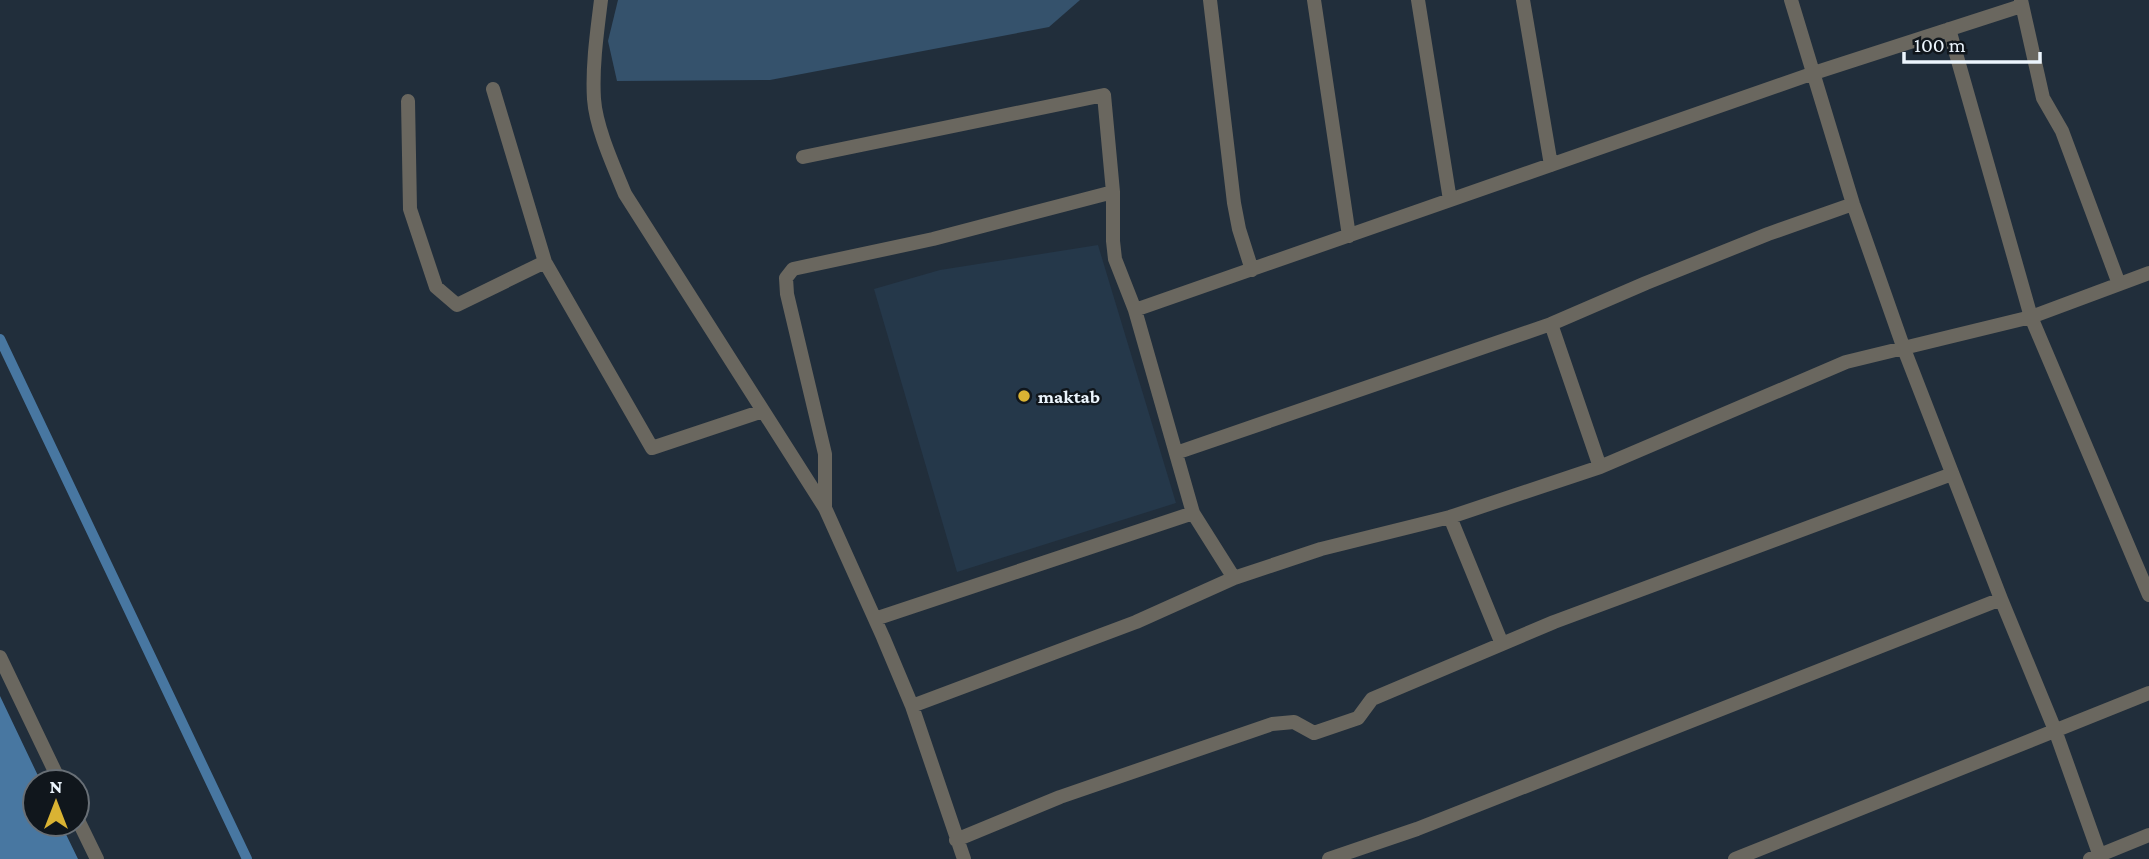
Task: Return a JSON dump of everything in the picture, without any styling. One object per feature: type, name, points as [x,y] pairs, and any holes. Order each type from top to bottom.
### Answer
[{"type":"street","points":[[601,0],[596,38],[594,101],[607,149],[625,194],[825,508],[912,706],[964,859]]},
{"type":"street","points":[[1210,0],[1234,203],[1252,270]]},
{"type":"street","points":[[1314,0],[1349,236]]},
{"type":"street","points":[[1418,0],[1450,200]]},
{"type":"street","points":[[1523,0],[1551,165]]},
{"type":"street","points":[[1791,0],[1853,204],[1904,349],[2054,730],[2097,858],[2149,835]]},
{"type":"street","points":[[1135,310],[2021,3],[2043,97],[2062,131],[2119,284]]},
{"type":"street","points":[[1949,29],[2031,317],[2149,595]]},
{"type":"street","points":[[493,89],[545,262],[652,448],[763,411]]},
{"type":"street","points":[[803,157],[1104,94],[1113,192],[1115,259],[1135,310],[1193,513],[1234,578]]},
{"type":"street","points":[[408,101],[410,209],[436,287],[457,305],[545,262]]},
{"type":"street","points":[[825,508],[825,454],[787,294],[786,278],[793,269],[933,239],[1113,192]]},
{"type":"street","points":[[1176,453],[1551,324],[1719,254],[1853,204]]},
{"type":"street","points":[[912,706],[1136,622],[1234,578],[1321,550],[1450,517],[1600,467],[1846,362],[2031,317],[2149,273]]},
{"type":"street","points":[[1551,324],[1600,467]]},
{"type":"street","points":[[956,840],[1060,797],[1272,724],[1294,722],[1314,733],[1358,719],[1373,699],[1554,622],[1952,474]]},
{"type":"street","points":[[875,620],[1193,513]]},
{"type":"street","points":[[1450,517],[1502,644]]},
{"type":"street","points":[[1329,859],[1417,829],[2001,599]]},
{"type":"street","points":[[0,657],[53,768]]},
{"type":"street","points":[[1735,859],[2149,693]]},
{"type":"street","points":[[87,838],[97,859]]},
{"type":"shaded area","points":[[618,0],[1080,0],[1049,27],[770,80],[617,81],[608,41]]},
{"type":"shaded area","name":"maktab","points":[[1098,245],[1176,503],[957,572],[874,289],[940,270]]},
{"type":"shaded area","points":[[0,696],[34,768],[21,768],[21,838],[68,838],[78,859],[0,859]]},
{"type":"waterway","points":[[0,339],[247,859]]},
{"type":"place","name":"maktab","points":[[1024,396]]}]
